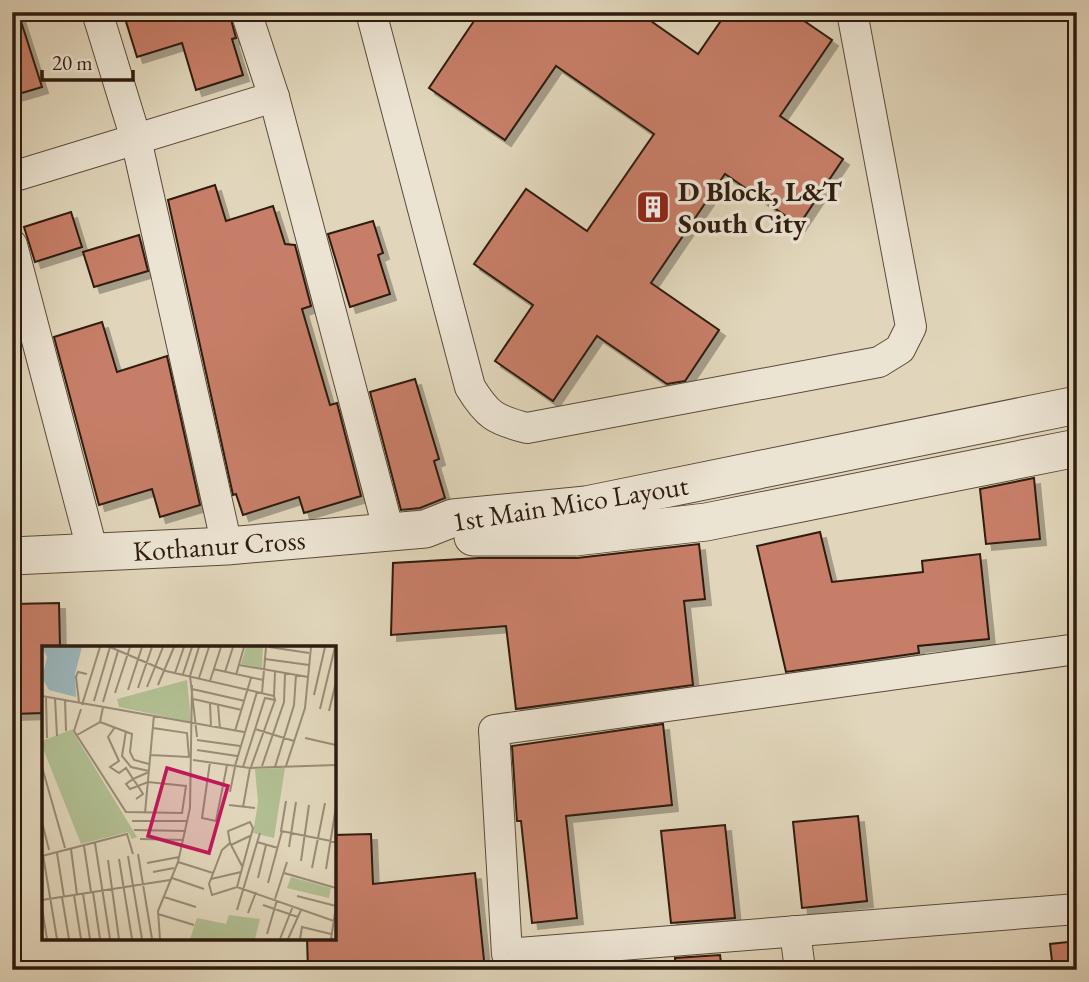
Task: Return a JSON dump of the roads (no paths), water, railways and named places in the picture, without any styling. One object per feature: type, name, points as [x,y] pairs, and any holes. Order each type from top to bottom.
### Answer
[{"type":"street","points":[[97,12],[136,139],[228,546]]},
{"type":"street","points":[[246,12],[274,97],[389,533]]},
{"type":"street","points":[[371,12],[470,387],[485,411],[502,422],[527,428],[879,362],[900,349],[911,327],[852,12]]},
{"type":"street","points":[[12,177],[274,97]]},
{"type":"street","points":[[12,245],[93,553]]},
{"type":"street","name":"1st Main Mico Layout","points":[[425,529],[453,518],[586,505],[1077,405]]},
{"type":"street","name":"1st Main Mico Layout","points":[[425,529],[451,537],[575,537],[706,522],[1077,448]]},
{"type":"street","name":"Kothanur Cross","points":[[12,556],[228,546],[425,529]]},
{"type":"street","points":[[1077,649],[494,730],[507,954],[1077,909]]},
{"type":"street","points":[[795,931],[800,970]]},
{"type":"place","name":"D Block, L&T South City","points":[[653,207]]}]
